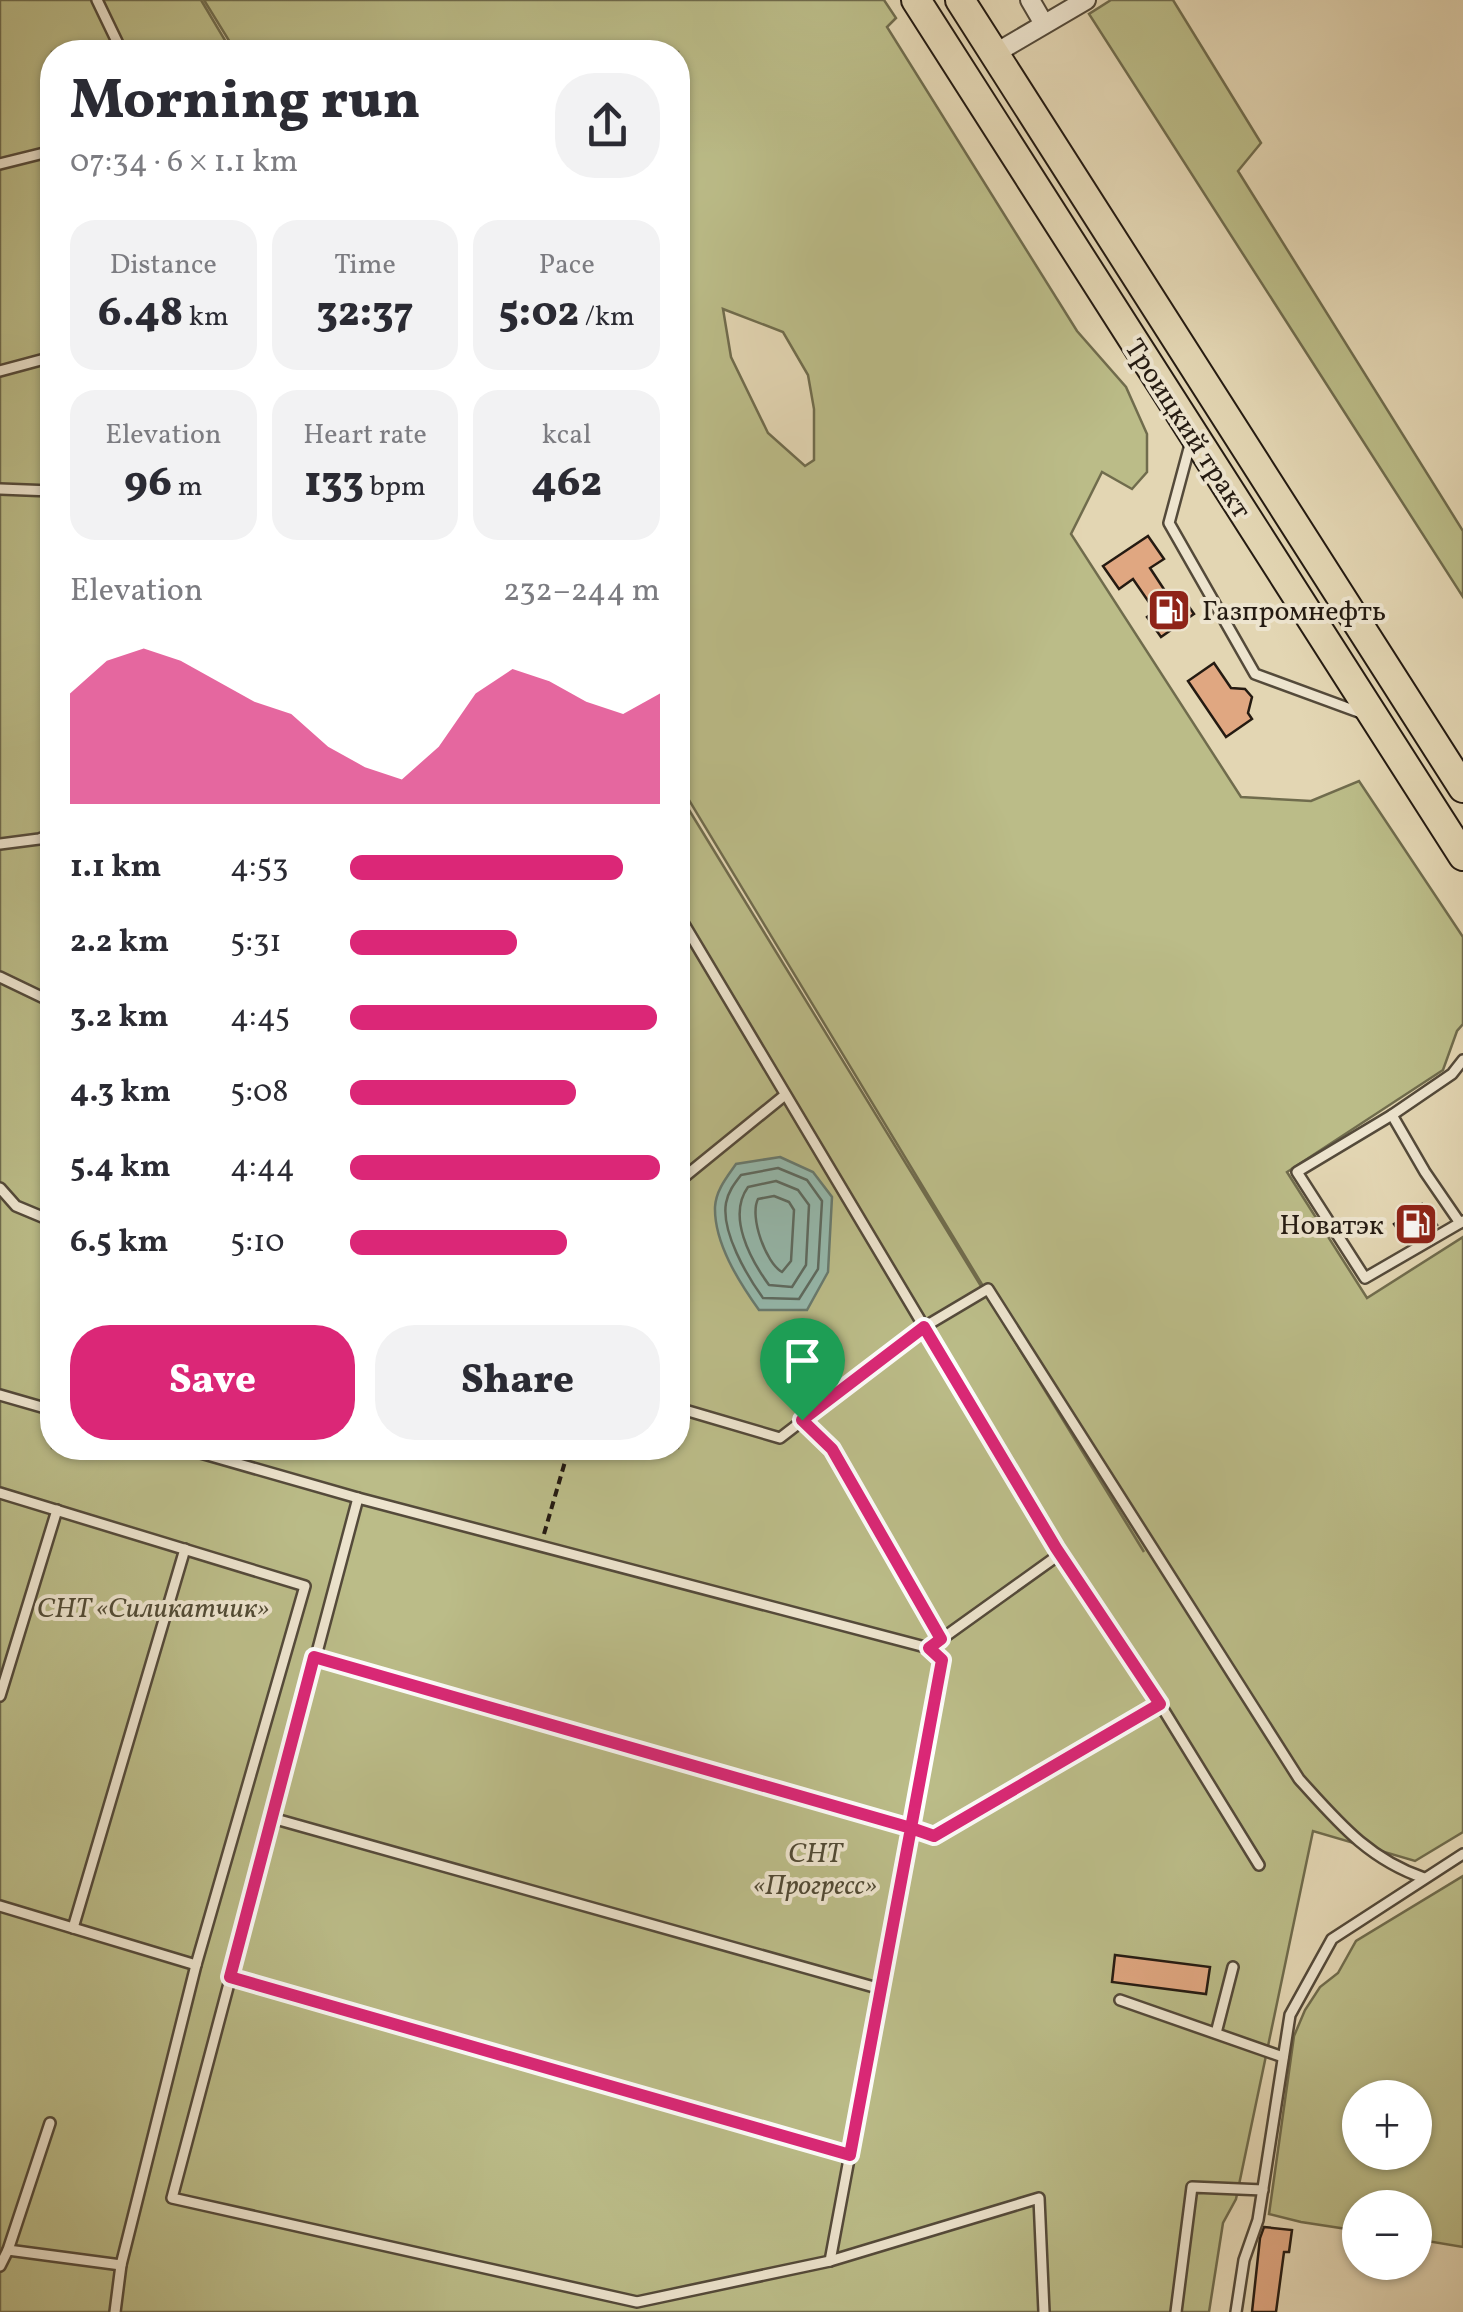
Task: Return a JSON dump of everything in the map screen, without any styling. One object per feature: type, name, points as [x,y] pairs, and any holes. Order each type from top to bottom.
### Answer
[{"type":"main road","name":"Троицкий тракт","points":[[916,0],[1463,856]]},
{"type":"main road","name":"Троицкий тракт","points":[[960,0],[1455,762],[1463,788]]},
{"type":"street","points":[[1030,0],[1044,24]]},
{"type":"street","points":[[994,54],[1086,0]]},
{"type":"lane","points":[[98,0],[116,40]]},
{"type":"lane","points":[[0,164],[40,155]]},
{"type":"lane","points":[[0,371],[40,360]]},
{"type":"lane","points":[[1192,433],[1169,524],[1255,674],[1374,718]]},
{"type":"lane","points":[[0,488],[40,490]]},
{"type":"lane","points":[[0,844],[40,839]]},
{"type":"lane","points":[[690,934],[1060,1554],[1160,1704],[1259,1865]]},
{"type":"lane","points":[[0,977],[40,996]]},
{"type":"lane","points":[[1392,1116],[1424,1172],[1461,1222],[1365,1278],[1298,1172],[1392,1116],[1452,1074],[1463,1060]]},
{"type":"lane","points":[[690,1172],[786,1095]]},
{"type":"lane","points":[[0,1188],[16,1206],[40,1216]]},
{"type":"lane","points":[[690,1412],[780,1438],[924,1327],[988,1288],[1299,1779],[1346,1831],[1396,1868],[1424,1878]]},
{"type":"lane","points":[[0,1395],[40,1407]]},
{"type":"lane","points":[[225,1460],[929,1648],[942,1660],[830,2261]]},
{"type":"lane","points":[[0,1493],[305,1586],[196,1965],[120,2266],[115,2312]]},
{"type":"lane","points":[[358,1498],[172,2198],[637,2302],[830,2261],[1040,2198],[1044,2312]]},
{"type":"lane","points":[[0,1696],[57,1510]]},
{"type":"lane","points":[[73,1928],[185,1549]]},
{"type":"lane","points":[[929,1648],[1060,1554]]},
{"type":"lane","points":[[314,1657],[934,1836],[1160,1704]]},
{"type":"lane","points":[[272,1818],[881,1990]]},
{"type":"lane","points":[[1236,2312],[1244,2260],[1258,2220],[1290,2015],[1332,1939],[1463,1854]]},
{"type":"lane","points":[[0,1906],[196,1965]]},
{"type":"lane","points":[[1216,2034],[1233,1968]]},
{"type":"lane","points":[[230,1977],[850,2155]]},
{"type":"lane","points":[[1120,2000],[1283,2057]]},
{"type":"lane","points":[[0,2266],[50,2123]]},
{"type":"lane","points":[[1176,2312],[1192,2186],[1263,2190]]},
{"type":"lane","points":[[8,2250],[120,2266]]},
{"type":"path","points":[[802,1420],[832,1449],[941,1639]]},
{"type":"path","points":[[541,1546],[566,1460]]},
{"type":"green space","points":[[0,0],[201,0],[225,40],[40,40],[40,1460],[690,1460],[690,812],[1144,1552],[690,802],[690,40],[229,40],[204,0],[884,0],[896,18],[887,27],[1077,331],[1126,387],[1147,434],[1147,472],[1132,489],[1102,472],[1071,534],[1241,797],[1311,801],[1359,781],[1463,937],[1463,1024],[1443,1070],[1287,1172],[1367,1298],[1463,1237],[1463,1832],[1415,1861],[1313,1831],[1236,2199],[1223,2223],[1209,2312],[0,2312]],"holes":[[[723,309],[783,332],[808,375],[814,409],[814,460],[805,466],[768,433],[731,357]]]},
{"type":"green space","points":[[1111,0],[1173,0],[1261,143],[1238,171],[1463,531],[1463,597],[1089,14]]},
{"type":"green space","points":[[1463,1876],[1463,2247],[1432,2242],[1432,2190],[1342,2190],[1342,2228],[1269,2214],[1294,2036],[1320,1987],[1338,1973],[1356,1941]]},
{"type":"water","points":[[780,1157],[813,1172],[832,1197],[828,1272],[807,1310],[759,1310],[729,1262],[716,1221],[717,1195],[736,1164]]},
{"type":"building","points":[[1148,536],[1164,559],[1150,568],[1171,600],[1180,594],[1194,614],[1161,637],[1147,617],[1155,611],[1133,579],[1119,589],[1103,566]]},
{"type":"building","points":[[1214,663],[1231,688],[1245,689],[1252,697],[1248,713],[1252,719],[1226,737],[1188,681]]},
{"type":"building","points":[[1422,1204],[1437,1225],[1408,1244],[1394,1224]]},
{"type":"building","points":[[1115,1955],[1210,1967],[1206,1994],[1112,1982]]},
{"type":"building","points":[[1264,2227],[1292,2230],[1289,2252],[1284,2252],[1276,2312],[1252,2312],[1260,2238]]},
{"type":"place","name":"Газпромнефть","points":[[1169,610]]},
{"type":"place","name":"Новатэк","points":[[1416,1224]]},
{"type":"route","points":[[802,1420],[832,1449],[941,1639],[929,1648],[942,1660],[911,1828],[314,1657],[230,1977],[850,2155],[911,1828],[934,1836],[1160,1704],[1056,1548],[924,1327],[802,1420]]},
{"type":"park label","name":"СНТ «Силикатчик»","points":[[153,1607]]},
{"type":"park label","name":"СНТ «Прогресс»","points":[[815,1868]]}]
